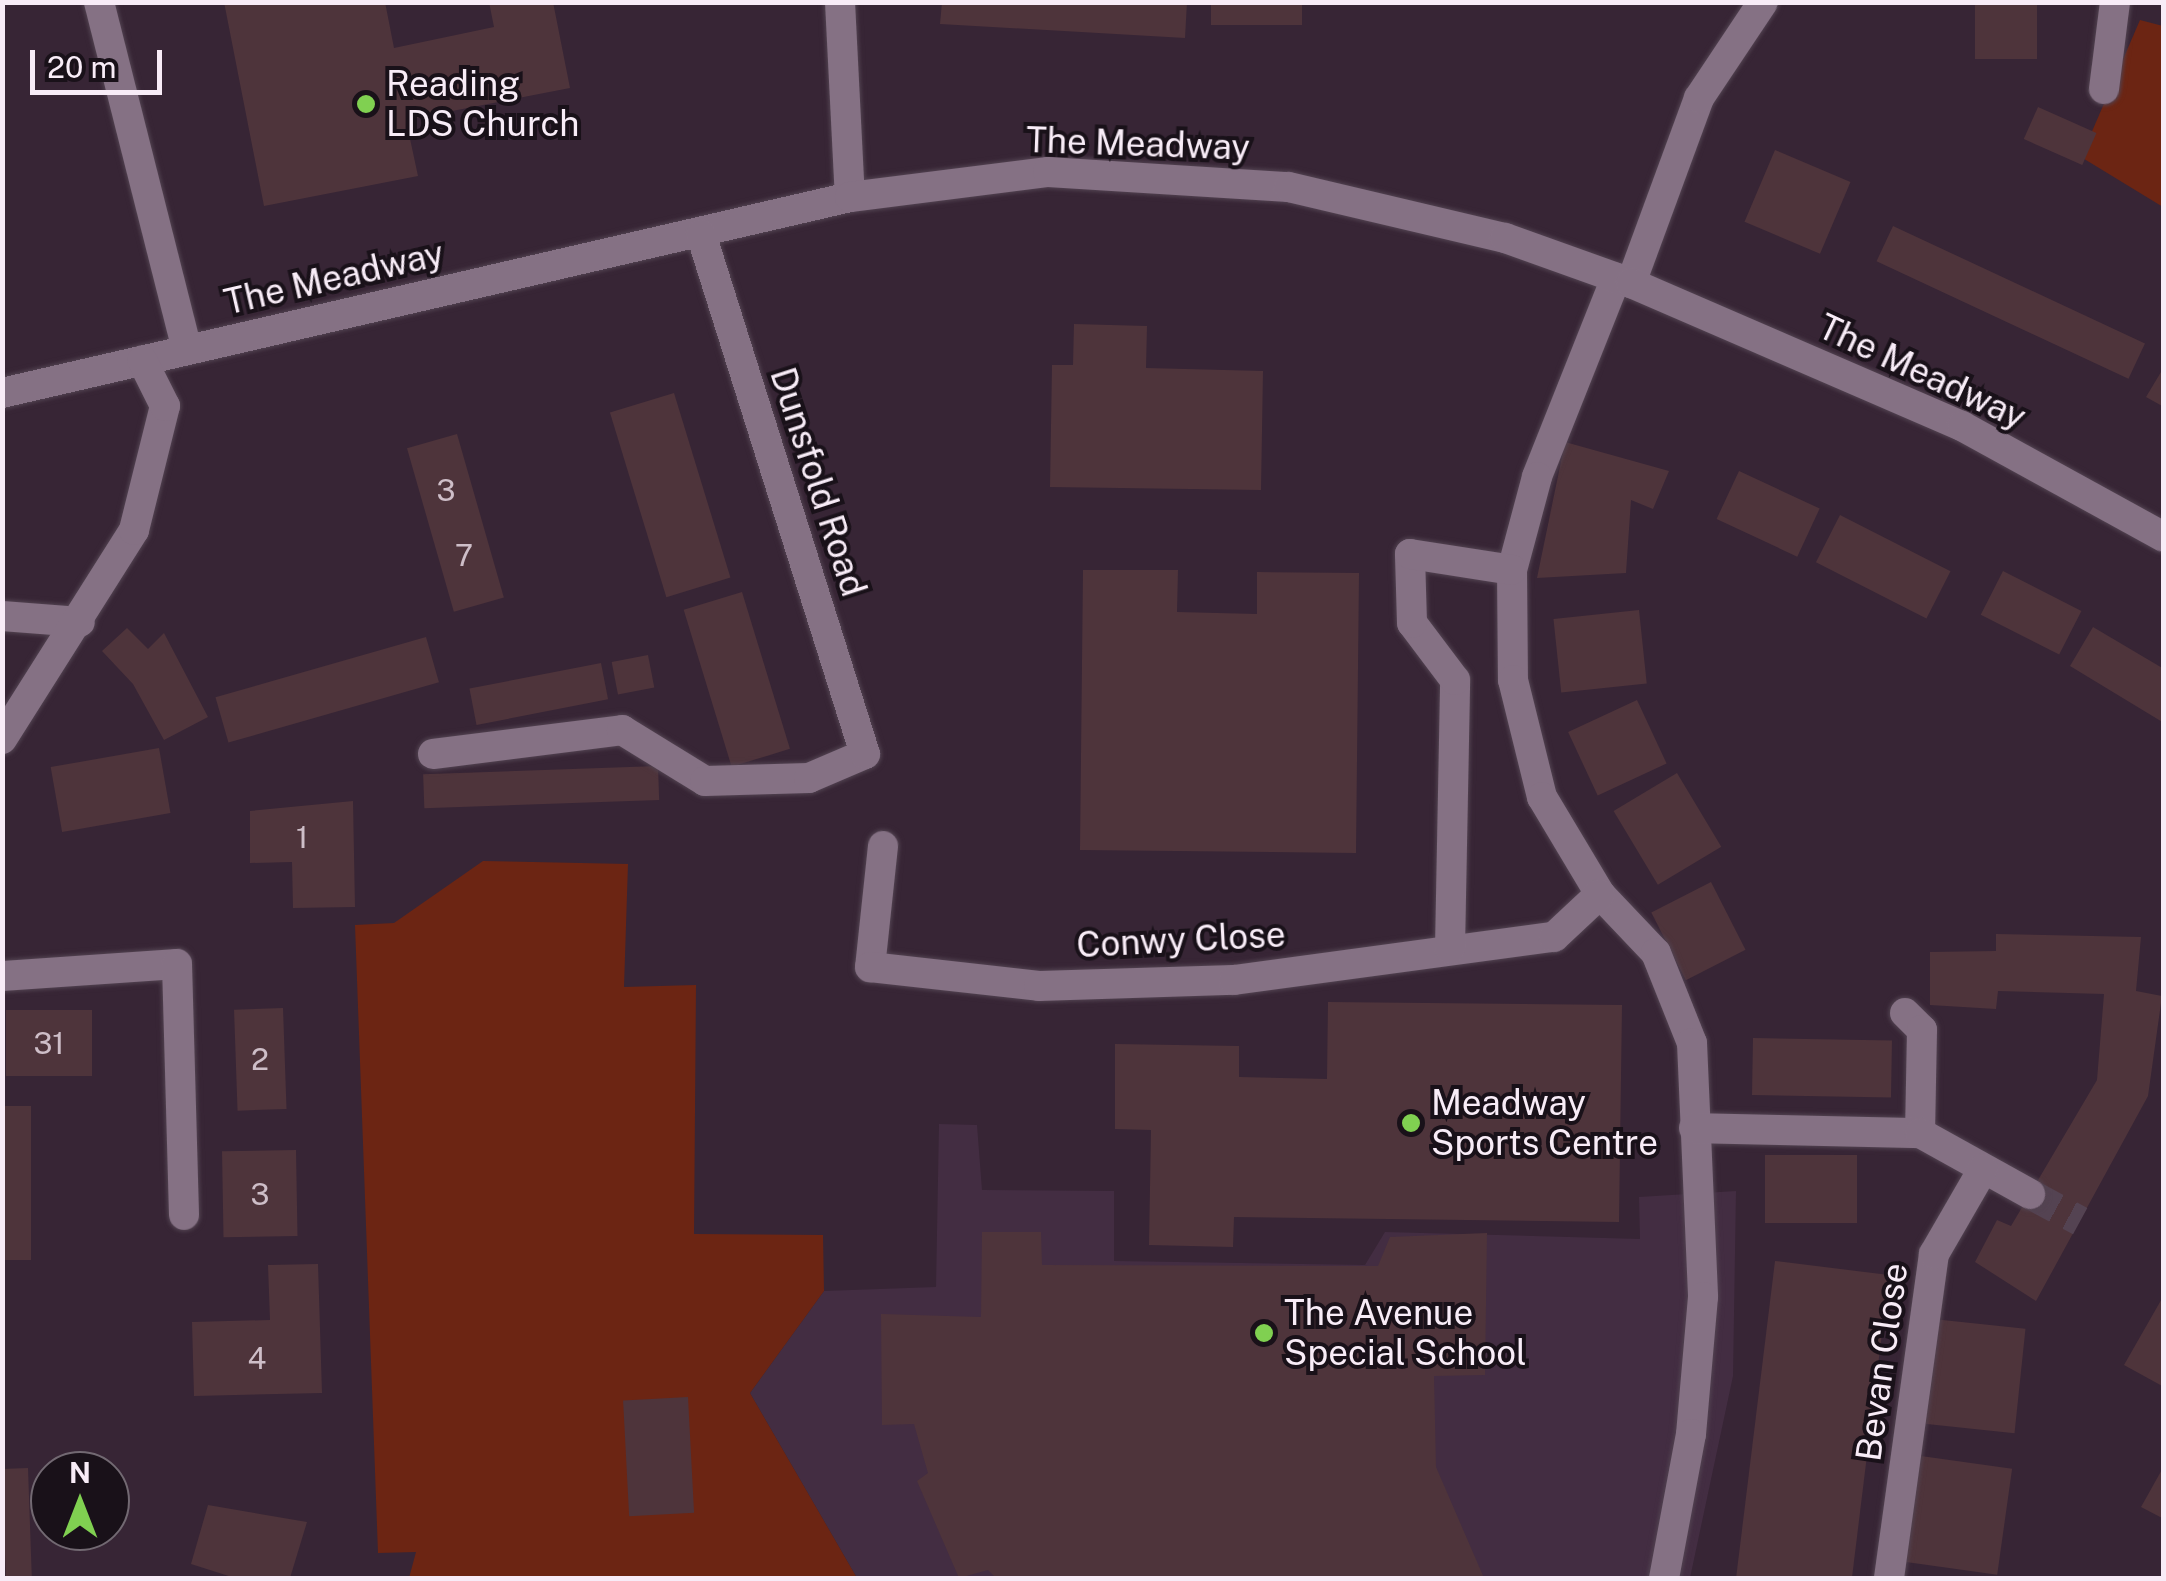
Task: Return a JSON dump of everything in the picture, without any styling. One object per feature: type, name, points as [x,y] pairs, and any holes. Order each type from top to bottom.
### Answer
[{"type":"street","points":[[99,2],[187,349]]},
{"type":"street","points":[[840,2],[850,197]]},
{"type":"street","points":[[1664,1578],[1692,1434],[1702,1310],[1692,1043],[1656,953],[1600,894],[1542,798],[1513,680],[1512,570],[1537,478],[1699,98],[1763,2]]},
{"type":"street","points":[[2104,89],[2115,2]]},
{"type":"street","name":"The Meadway","points":[[2,393],[850,197],[1048,172],[1289,187],[1505,238],[1624,280],[1962,426],[2164,537]]},
{"type":"street","name":"Dunsfold Road","points":[[433,754],[622,730],[705,781],[809,778],[865,754],[700,234]]},
{"type":"street","points":[[2,739],[80,622],[134,530],[165,406],[142,360]]},
{"type":"street","points":[[1450,949],[1455,680],[1412,623],[1410,554],[1512,570]]},
{"type":"street","points":[[2,616],[80,622]]},
{"type":"street","name":"Conwy Close","points":[[883,846],[870,967],[1039,986],[1234,980],[1554,937],[1600,894]]},
{"type":"street","points":[[2,976],[177,964],[184,1215]]},
{"type":"street","points":[[1905,1014],[1922,1030],[1920,1133]]},
{"type":"street","points":[[1694,1128],[1920,1133],[2030,1194]]},
{"type":"street","name":"Bevan Close","points":[[1889,1578],[1934,1254],[1983,1168]]},
{"type":"shaded area","points":[[2140,20],[2163,26],[2163,207],[2081,157]]},
{"type":"shaded area","points":[[483,861],[628,864],[624,987],[696,985],[694,1234],[823,1235],[824,1291],[750,1393],[857,1578],[409,1578],[416,1552],[378,1553],[355,925],[394,923]]},
{"type":"shaded area","name":"The Avenue Special School","points":[[939,1124],[977,1125],[982,1190],[1114,1191],[1114,1261],[1365,1265],[1385,1232],[1640,1239],[1639,1197],[1736,1191],[1733,1376],[1690,1578],[857,1578],[750,1393],[824,1291],[936,1287]]},
{"type":"building","name":"Reading LDS Church","points":[[224,2],[385,2],[394,48],[494,27],[489,2],[553,2],[570,88],[406,120],[418,176],[264,206]]},
{"type":"building","points":[[942,2],[1187,2],[1185,38],[940,24]]},
{"type":"building","points":[[1211,2],[1302,2],[1302,25],[1211,25]]},
{"type":"building","points":[[1975,2],[2037,2],[2037,59],[1975,59]]},
{"type":"building","points":[[2038,107],[2096,133],[2082,165],[2024,139]]},
{"type":"building","points":[[1775,150],[1850,182],[1820,254],[1745,222]]},
{"type":"building","points":[[1893,226],[2145,343],[2128,379],[1877,261]]},
{"type":"building","points":[[1074,324],[1147,326],[1146,368],[1263,371],[1261,490],[1050,487],[1052,365],[1073,365]]},
{"type":"building","points":[[2164,367],[2164,407],[2146,397]]},
{"type":"building","points":[[674,393],[730,578],[666,597],[610,413]]},
{"type":"building","points":[[457,434],[504,597],[454,612],[407,448]]},
{"type":"building","points":[[1565,442],[1669,471],[1653,509],[1631,500],[1626,573],[1537,578]]},
{"type":"building","points":[[1739,471],[1820,509],[1797,557],[1717,519]]},
{"type":"building","points":[[1840,515],[1950,571],[1926,619],[1816,562]]},
{"type":"building","points":[[1083,570],[1178,570],[1177,612],[1257,614],[1257,572],[1359,573],[1356,853],[1080,850]]},
{"type":"building","points":[[2003,571],[2081,611],[2059,655],[1981,615]]},
{"type":"building","points":[[742,592],[790,749],[732,767],[684,610]]},
{"type":"building","points":[[1639,610],[1647,684],[1561,693],[1553,619]]},
{"type":"building","points":[[2093,627],[2164,669],[2164,723],[2070,666]]},
{"type":"building","points":[[127,628],[148,649],[164,633],[208,717],[164,740],[133,684],[102,651]]},
{"type":"building","points":[[426,637],[439,682],[228,743],[215,697]]},
{"type":"building","points":[[648,655],[654,687],[618,694],[612,662]]},
{"type":"building","points":[[601,663],[608,699],[477,725],[469,689]]},
{"type":"building","points":[[1637,700],[1667,763],[1598,796],[1568,732]]},
{"type":"building","points":[[159,748],[170,813],[62,832],[51,767]]},
{"type":"building","points":[[658,766],[659,800],[424,808],[423,774]]},
{"type":"building","points":[[1677,773],[1721,847],[1658,885],[1614,811]]},
{"type":"building","points":[[353,801],[355,907],[293,908],[292,862],[250,863],[250,811]]},
{"type":"building","points":[[1711,882],[1746,950],[1686,980],[1651,912]]},
{"type":"building","points":[[1996,934],[2141,937],[2136,991],[2162,996],[2148,1096],[2036,1301],[1975,1262],[1997,1220],[2011,1226],[2097,1080],[2104,994],[1998,991],[1996,1009],[1930,1005],[1930,952],[1996,951]]},
{"type":"building","points":[[1328,1002],[1622,1005],[1619,1222],[1234,1217],[1233,1247],[1149,1245],[1151,1130],[1115,1129],[1115,1044],[1239,1046],[1239,1077],[1327,1079]]},
{"type":"building","points":[[283,1008],[287,1109],[238,1111],[234,1010]]},
{"type":"building","points":[[6,1010],[92,1010],[92,1076],[6,1076]]},
{"type":"building","points":[[1753,1038],[1892,1040],[1891,1097],[1752,1095]]},
{"type":"building","points":[[2,1106],[31,1106],[31,1260],[2,1260]]},
{"type":"building","points":[[296,1150],[298,1236],[224,1237],[222,1151]]},
{"type":"building","points":[[1765,1155],[1857,1155],[1857,1223],[1765,1223]]},
{"type":"building","points":[[982,1232],[1041,1232],[1042,1265],[1378,1266],[1390,1237],[1487,1233],[1485,1375],[1434,1376],[1436,1467],[1484,1578],[996,1578],[988,1570],[959,1578],[917,1481],[928,1473],[914,1424],[882,1425],[881,1314],[981,1317]]},
{"type":"building","points":[[1775,1261],[1889,1275],[1852,1578],[1736,1578]]},
{"type":"building","points":[[318,1264],[322,1393],[194,1396],[192,1322],[270,1320],[268,1265]]},
{"type":"building","points":[[2164,1295],[2164,1387],[2124,1365]]},
{"type":"building","points":[[1933,1319],[2025,1329],[2015,1433],[1922,1423]]},
{"type":"building","points":[[688,1397],[694,1513],[629,1516],[623,1400]]},
{"type":"building","points":[[1921,1456],[2012,1469],[1997,1575],[1906,1562]]},
{"type":"building","points":[[2164,1466],[2164,1519],[2141,1507]]},
{"type":"building","points":[[28,1468],[32,1578],[6,1578],[2,1469]]},
{"type":"building","points":[[208,1505],[307,1522],[290,1578],[235,1578],[191,1564]]},
{"type":"tunnel","points":[[2030,1194],[2080,1221]]},
{"type":"place","name":"Reading LDS Church","points":[[366,104]]},
{"type":"place","name":"Meadway Sports Centre","points":[[1411,1123]]},
{"type":"place","name":"The Avenue Special School","points":[[1264,1333]]}]
